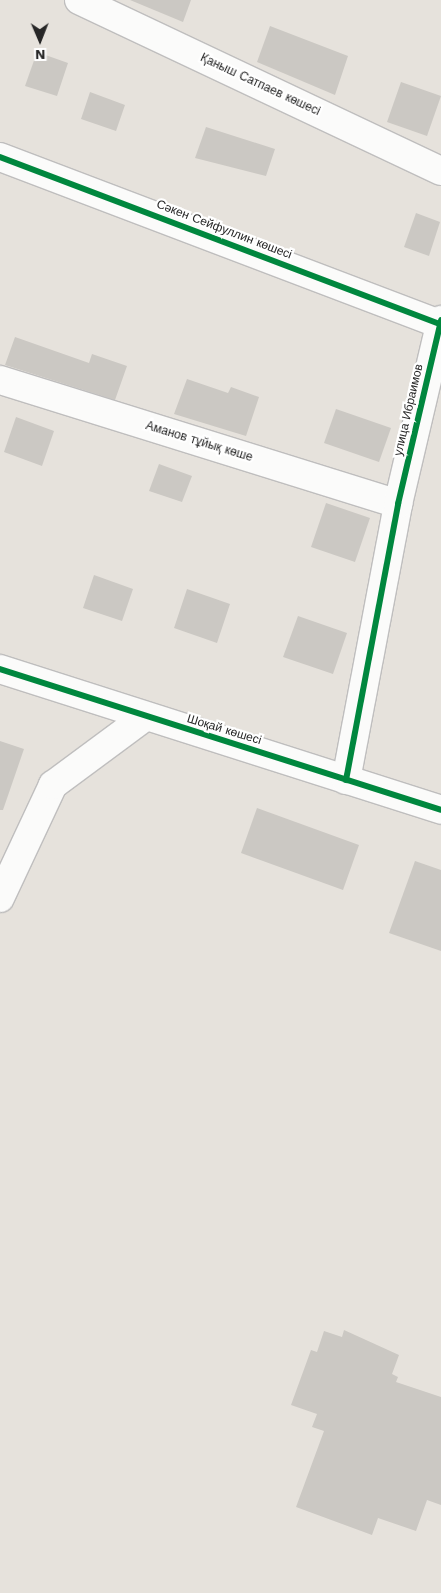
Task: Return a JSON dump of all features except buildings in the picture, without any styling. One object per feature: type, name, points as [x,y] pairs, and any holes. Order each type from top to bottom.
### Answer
[{"type":"street","name":"Қаныш Сатпаев көшесі","points":[[79,0],[441,171]]},
{"type":"street","name":"Сәкен Сейфуллин көшесі","points":[[0,158],[441,322]]},
{"type":"street","name":"улица Ибраимов","points":[[346,780],[398,504],[441,322]]},
{"type":"street","name":"Аманов тұйық көше","points":[[0,380],[398,504]]},
{"type":"street","name":"Шоқай көшесі","points":[[0,669],[145,717],[441,810]]},
{"type":"street","points":[[0,898],[53,786],[145,717]]},
{"type":"cycle path","points":[[0,157],[440,324]]},
{"type":"cycle path","points":[[346,780],[398,504],[441,320]]},
{"type":"cycle path","points":[[0,669],[441,810]]}]
